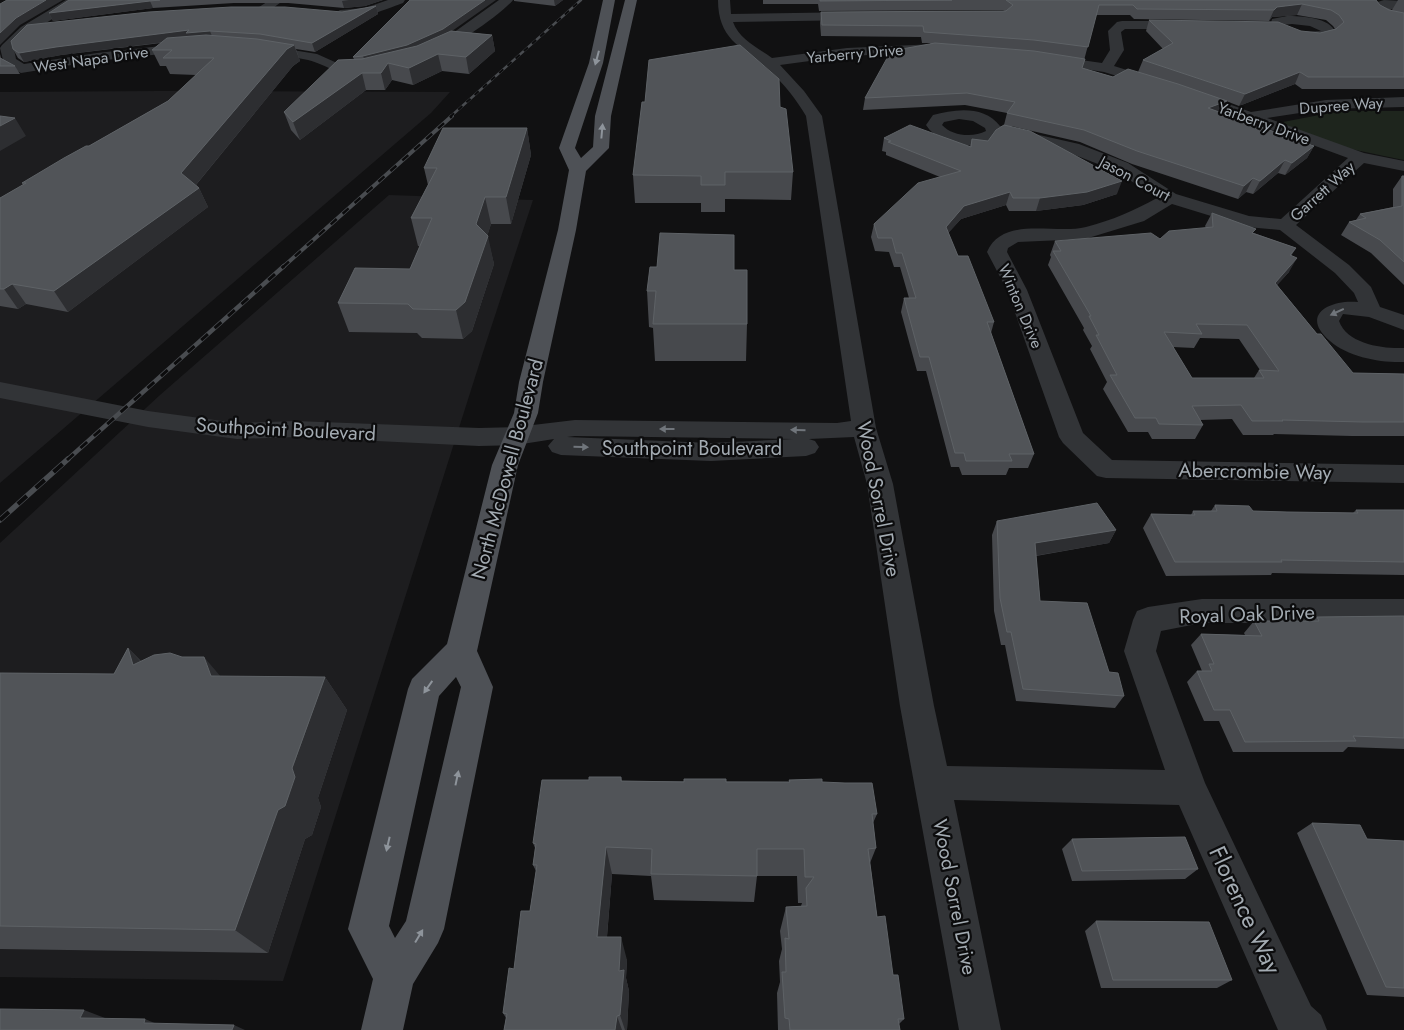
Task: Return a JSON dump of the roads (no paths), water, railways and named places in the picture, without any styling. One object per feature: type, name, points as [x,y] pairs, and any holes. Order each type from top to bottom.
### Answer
[{"type":"main road","points":[[609,0],[596,63],[567,148],[578,170],[601,148],[603,116],[631,0]]},
{"type":"main road","name":"North McDowell Boulevard","points":[[394,978],[368,929],[424,690],[460,651],[505,465],[526,413],[531,382],[567,230],[578,170]]},
{"type":"main road","points":[[382,1030],[394,978],[424,929],[477,687],[460,651]]},
{"type":"street","name":"West Napa Drive","points":[[75,0],[26,30],[6,48],[9,61],[20,68],[41,67],[143,51],[206,46]]},
{"type":"street","points":[[227,34],[278,0]]},
{"type":"street","points":[[325,12],[344,14],[367,12],[399,0]]},
{"type":"street","points":[[416,58],[451,41],[507,0]]},
{"type":"street","points":[[1404,5],[1384,4],[1375,7],[1378,12],[1404,19]]},
{"type":"street","points":[[242,9],[288,9]]},
{"type":"street","points":[[725,9],[827,16],[875,17]]},
{"type":"street","name":"Wood Sorrel Drive","points":[[725,9],[730,30],[802,94],[814,116],[866,436],[880,484],[916,706],[933,783],[980,1030]]},
{"type":"street","points":[[1106,68],[1117,50],[1114,31],[1122,25],[1196,26]]},
{"type":"street","points":[[1262,26],[1276,27]]},
{"type":"street","points":[[26,30],[54,27]]},
{"type":"street","points":[[253,48],[312,57],[344,71],[366,70],[382,66]]},
{"type":"street","name":"Yarberry Drive","points":[[768,63],[846,52],[923,48],[952,50]]},
{"type":"street","name":"Yarberry Drive","points":[[1031,57],[1106,68],[1179,91],[1360,157],[1404,166]]},
{"type":"street","name":"Dupree Way","points":[[1248,117],[1306,106],[1352,101],[1404,102]]},
{"type":"street","name":"Jason Court","points":[[994,129],[1073,148],[1122,167],[1170,198],[1247,221],[1284,224]]},
{"type":"street","name":"Garrett Way","points":[[1284,224],[1360,157]]},
{"type":"street","name":"Winton Drive","points":[[1106,468],[1072,437],[1017,290],[997,252],[1000,245],[1014,236],[1085,233],[1137,217],[1170,198]]},
{"type":"street","points":[[1284,224],[1342,269],[1364,291],[1371,310]]},
{"type":"street","points":[[1404,324],[1386,314],[1371,310],[1344,308],[1335,311],[1329,316],[1328,322],[1335,333],[1351,344],[1381,355],[1404,356]]},
{"type":"street","name":"Southpoint Boulevard","points":[[0,390],[148,419],[237,431],[296,429],[455,436],[516,436],[567,447],[711,452],[866,436]]},
{"type":"street","name":"Abercrombie Way","points":[[1106,468],[1404,474]]},
{"type":"street","name":"Royal Oak Drive","points":[[1189,788],[1140,651],[1148,620],[1202,611],[1404,611]]},
{"type":"street","points":[[933,783],[1189,788]]},
{"type":"street","name":"Florence Way","points":[[1189,788],[1296,1021],[1306,1030]]},
{"type":"railway","points":[[450,117],[581,0]]},
{"type":"railway","points":[[283,267],[452,116]]},
{"type":"railway","points":[[67,460],[284,266]]},
{"type":"railway","points":[[0,520],[68,459]]}]
